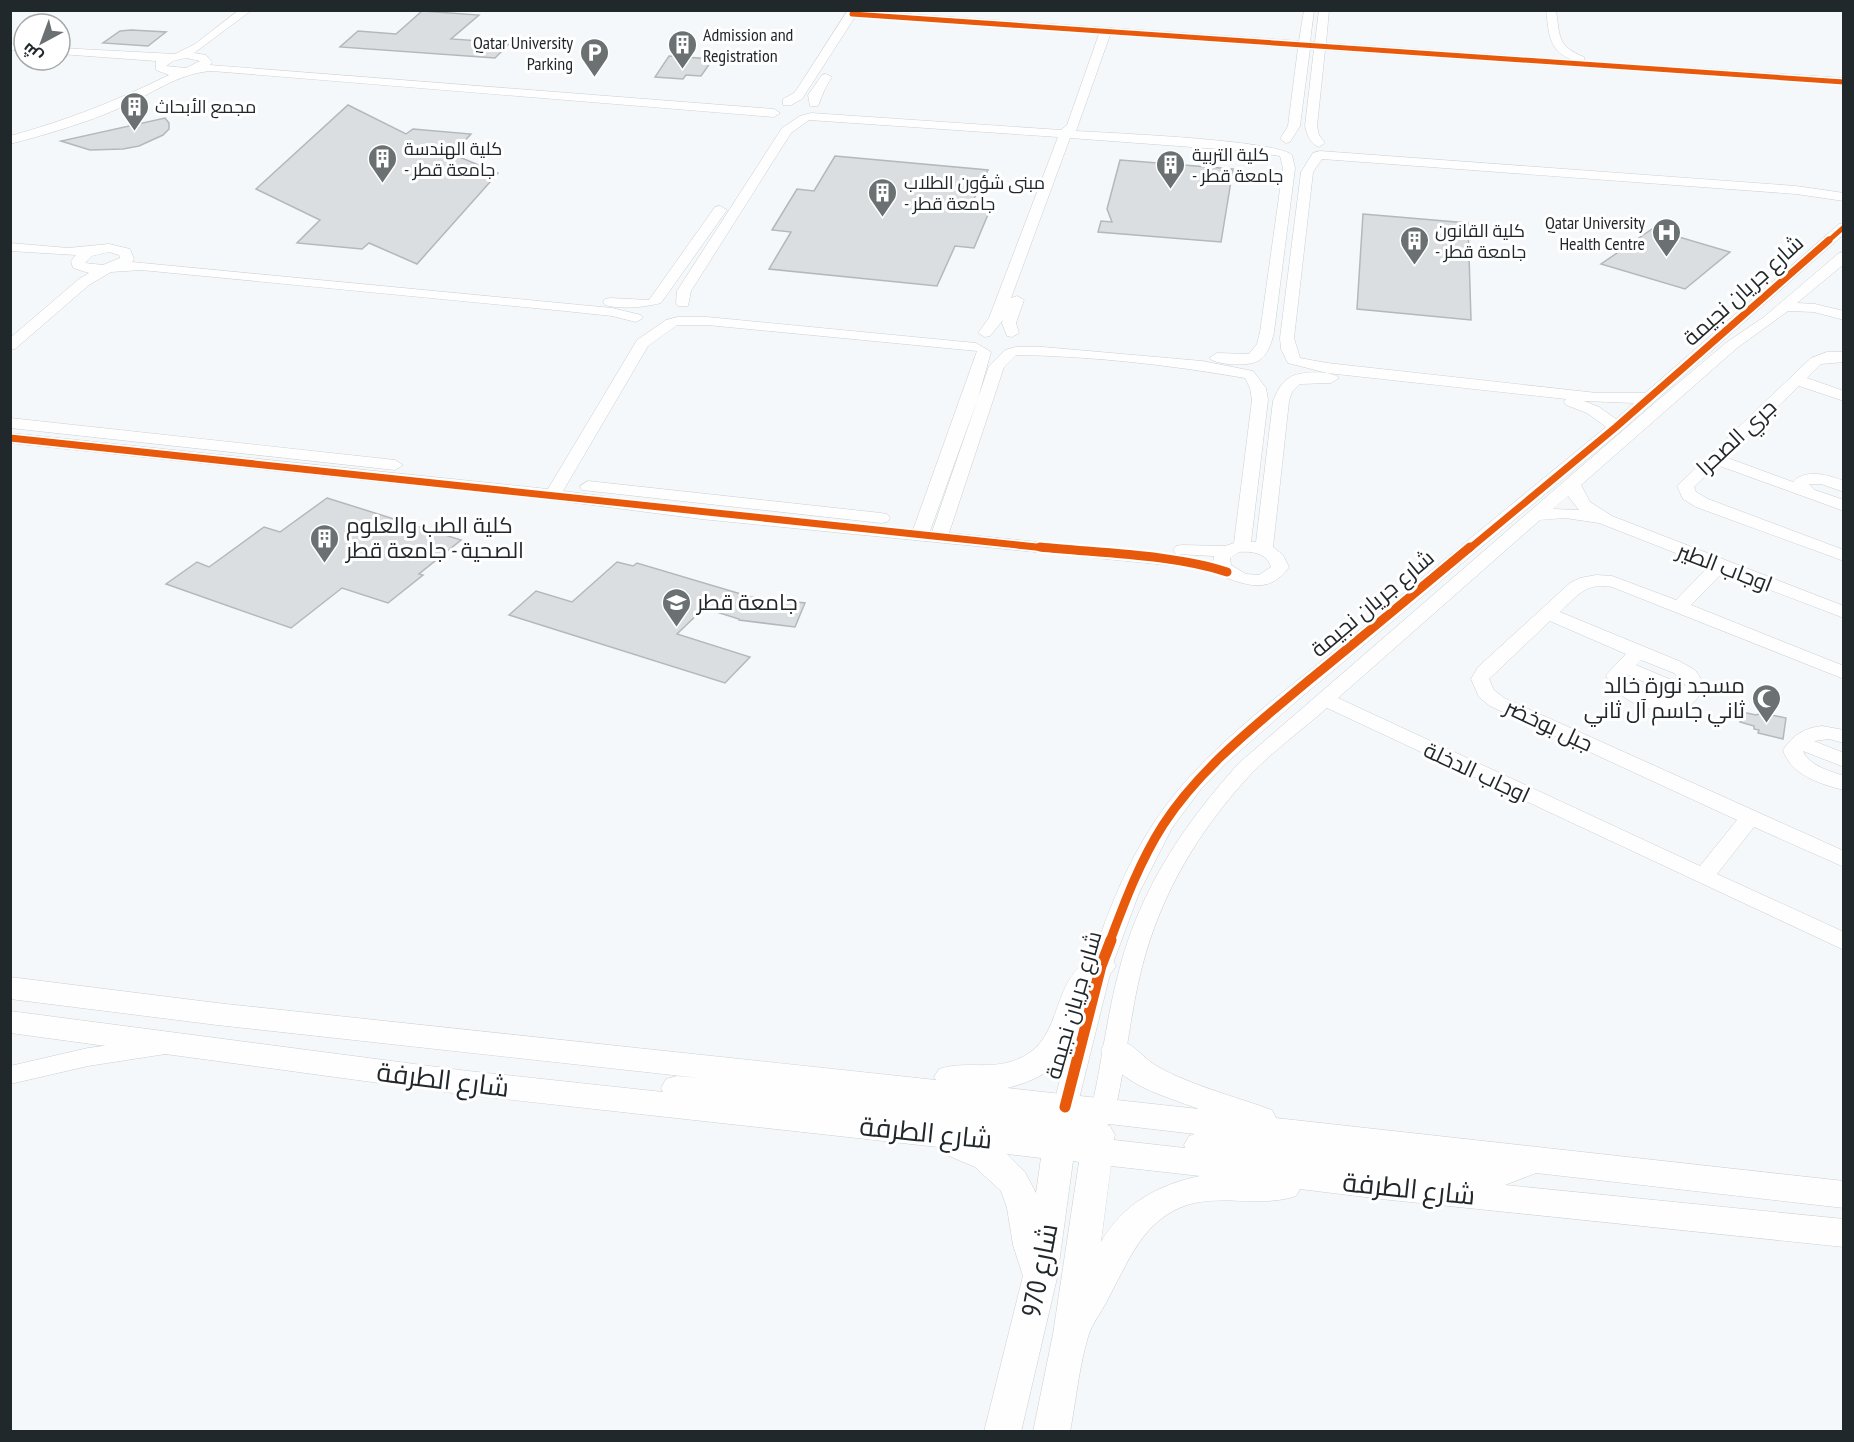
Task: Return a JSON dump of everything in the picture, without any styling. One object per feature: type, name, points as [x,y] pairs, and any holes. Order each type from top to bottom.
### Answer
[{"type":"main road","points":[[850,1082],[883,1074],[903,1073],[985,1080],[1020,1073],[1046,1057],[1058,1043],[1078,991],[1101,966]]},
{"type":"main road","name":"شارع الطرفة","points":[[10,988],[217,1014],[850,1082],[1062,1126],[1381,1186],[1844,1233]]},
{"type":"main road","name":"شارع الطرفة","points":[[10,1022],[468,1083],[928,1132],[1062,1126]]},
{"type":"main road","points":[[1116,1050],[1142,1072],[1163,1083],[1313,1135]]},
{"type":"main road","points":[[468,1083],[499,1075],[528,1076],[867,1104],[1062,1126]]},
{"type":"main road","name":"شارع 970","points":[[1002,1431],[1040,1278],[1062,1126]]},
{"type":"main road","points":[[928,1132],[947,1142],[974,1150],[995,1164],[1013,1182],[1024,1206],[1028,1237],[1040,1278]]},
{"type":"main road","points":[[1100,1132],[1479,1176],[1511,1171],[1536,1159]]},
{"type":"main road","name":"شارع الطرفة","points":[[1100,1132],[1313,1135],[1844,1195]]},
{"type":"main road","name":"شارع 970","points":[[1051,1431],[1071,1334],[1100,1132]]},
{"type":"main road","points":[[1071,1334],[1114,1250],[1126,1233],[1141,1216],[1170,1198],[1197,1189],[1228,1186],[1381,1186]]},
{"type":"street","points":[[884,10],[980,20]]},
{"type":"street","points":[[1234,549],[1260,400],[1251,367],[1267,332],[1289,168],[1282,147],[1294,126],[1309,10]]},
{"type":"street","points":[[1320,150],[1311,126],[1324,10]]},
{"type":"street","points":[[1539,10],[1542,36]]},
{"type":"street","points":[[1551,10],[1557,46],[1562,52],[1580,59]]},
{"type":"street","points":[[10,134],[97,107],[141,85],[160,68],[162,62],[199,46],[253,11]]},
{"type":"street","points":[[10,140],[68,124],[117,105],[204,65],[204,59],[212,47],[253,11]]},
{"type":"street","points":[[642,343],[636,309],[650,302],[782,114],[841,46],[857,15],[980,20],[1844,77]]},
{"type":"street","points":[[940,530],[968,453],[977,399],[982,341],[996,319],[1039,220],[1108,29]]},
{"type":"street","points":[[1524,55],[1541,49]]},
{"type":"street","points":[[72,52],[204,59],[807,118],[852,118],[1072,131]]},
{"type":"street","points":[[1480,54],[1580,59],[1844,82]]},
{"type":"street","points":[[72,58],[160,68],[189,70],[212,68],[782,114],[817,105],[844,111],[1246,147],[1282,147],[1306,139],[1320,150]]},
{"type":"street","points":[[807,118],[820,113],[814,95],[832,68]]},
{"type":"street","points":[[805,87],[818,89]]},
{"type":"street","points":[[556,489],[642,343],[687,315],[684,291],[782,114]]},
{"type":"street","points":[[1282,147],[1302,158],[1320,150],[1407,156],[1692,179],[1801,190],[1844,197]]},
{"type":"street","points":[[1264,550],[1281,401],[1285,390],[1304,371],[1288,349],[1287,338],[1307,172],[1320,150]]},
{"type":"street","points":[[1692,179],[1793,183],[1844,190]]},
{"type":"street","points":[[1014,343],[1009,323],[1039,220]]},
{"type":"street","name":"شارع جريان نجيمة","points":[[1062,1126],[1101,966],[1135,878],[1150,847],[1178,804],[1206,771],[1331,662],[1616,427],[1844,227]]},
{"type":"street","points":[[1761,326],[1758,320],[1762,313],[1844,242]]},
{"type":"street","points":[[10,247],[68,252],[114,249],[128,254],[164,260],[440,291]]},
{"type":"street","points":[[10,330],[70,279],[81,257],[96,250]]},
{"type":"street","points":[[10,346],[84,282],[125,261],[128,254]]},
{"type":"street","points":[[10,255],[78,264],[87,269],[141,266],[484,295],[612,312],[651,324],[707,321],[1014,343],[1042,351],[1202,366],[1251,367],[1277,355],[1327,368],[1410,381]]},
{"type":"street","name":"شارع جريان نجيمة","points":[[1100,1132],[1130,969],[1154,896],[1190,833],[1246,768],[1328,695],[1726,350],[1785,307],[1844,256]]},
{"type":"street","points":[[1800,294],[1826,310]]},
{"type":"street","points":[[484,295],[650,302],[670,300],[745,316],[982,341],[1002,331],[1014,343]]},
{"type":"street","points":[[1785,307],[1807,307],[1844,316]]},
{"type":"street","points":[[922,529],[950,451],[977,399],[1014,343]]},
{"type":"street","name":"جري الصحرا","points":[[1844,357],[1819,359],[1686,483],[1686,489],[1693,498],[1844,556]]},
{"type":"street","points":[[1251,367],[1269,383],[1334,378],[1410,381],[1597,398],[1649,398]]},
{"type":"street","points":[[1796,380],[1844,396]]},
{"type":"street","points":[[1446,384],[1566,400],[1593,410],[1616,427]]},
{"type":"street","points":[[10,423],[354,461],[556,489],[701,514],[940,530],[1188,551],[1264,550],[1273,555],[1280,564],[1279,570],[1273,576],[1253,580],[1236,577],[1209,566],[940,530]]},
{"type":"street","points":[[10,438],[341,473],[556,489]]},
{"type":"street","points":[[950,451],[968,453]]},
{"type":"street","points":[[1713,458],[1772,480],[1807,487],[1844,506]]},
{"type":"street","points":[[341,473],[351,469],[354,461]]},
{"type":"street","points":[[1807,487],[1821,479],[1844,487]]},
{"type":"street","name":"اوجاب الطير","points":[[1572,483],[1575,495],[1584,507],[1606,520],[1844,613]]},
{"type":"street","name":"اوجاب الطير","points":[[1533,516],[1564,513],[1606,520]]},
{"type":"street","points":[[1227,572],[1220,561],[1222,555],[1234,549]]},
{"type":"street","points":[[1678,607],[1720,565]]},
{"type":"street","name":"جبل بوخضر","points":[[1844,673],[1618,583],[1597,579],[1579,584],[1485,671],[1480,679],[1486,693],[1503,705],[1844,860]]},
{"type":"street","points":[[1548,613],[1638,652],[1692,676],[1696,686],[1689,695],[1623,666],[1638,652]]},
{"type":"street","name":"اوجاب الدخلة","points":[[1328,695],[1367,720],[1844,942]]},
{"type":"street","name":"اوجاب الدخلة","points":[[1328,695],[1555,800],[1632,842]]},
{"type":"street","points":[[1246,768],[1267,758],[1302,726],[1315,719],[1341,715],[1367,720]]},
{"type":"street","points":[[1844,737],[1818,731],[1807,734],[1793,750],[1798,762],[1844,784]]},
{"type":"street","points":[[1799,742],[1844,761]]},
{"type":"street","points":[[1703,876],[1751,817]]},
{"type":"street","points":[[10,1075],[88,1057],[178,1045]]},
{"type":"building","points":[[422,11],[479,15],[451,39],[510,43],[495,58],[340,47],[358,31],[396,34]]},
{"type":"building","points":[[120,31],[166,32],[148,46],[103,43]]},
{"type":"building","name":"Admission and Registration","points":[[669,56],[713,59],[701,76],[686,75],[683,79],[655,77]]},
{"type":"building","name":"كلية الهندسة - جامعة قطر","points":[[348,105],[406,134],[413,129],[471,134],[452,154],[498,173],[417,264],[369,243],[362,249],[297,243],[320,220],[256,189]]},
{"type":"building","name":"مجمع الأبحاث","points":[[165,118],[169,123],[169,129],[163,135],[139,146],[90,150],[61,141]]},
{"type":"building","name":"مبنى شؤون الطلاب - جامعة قطر","points":[[835,156],[988,170],[972,203],[992,205],[974,248],[955,246],[937,286],[769,269],[791,232],[772,230],[797,189],[814,191]]},
{"type":"building","name":"كلية التربية - جامعة قطر","points":[[1120,160],[1233,169],[1221,242],[1098,232],[1101,221],[1112,222],[1107,209]]},
{"type":"building","name":"كلية القانون - جامعة قطر","points":[[1363,214],[1468,223],[1471,320],[1357,309]]},
{"type":"building","name":"Qatar University Health Centre","points":[[1652,229],[1730,252],[1685,289],[1601,264]]},
{"type":"building","name":"كلية الطب والعلوم الصحية - جامعة قطر","points":[[327,498],[461,540],[388,603],[342,588],[291,628],[166,584],[197,562],[209,567],[264,527],[280,532]]},
{"type":"building","points":[[617,562],[633,566],[637,563],[751,597],[805,603],[795,627],[739,620],[704,608],[677,634],[750,657],[725,683],[509,615],[536,591],[572,602]]},
{"type":"building","name":"مسجد نورة خالد ثاني جاسم آل ثاني","points":[[1742,712],[1786,718],[1783,739],[1758,733],[1759,730],[1754,729],[1754,726],[1740,722]]},
{"type":"cycle path","points":[[852,14],[1844,82]]},
{"type":"cycle path","points":[[1065,1107],[1101,966],[1128,893],[1163,825],[1194,784],[1219,758],[1292,695],[1616,427],[1844,227]]},
{"type":"cycle path","points":[[10,438],[553,495],[701,514],[1167,560],[1209,566],[1227,572]]},
{"type":"place","name":"Admission and Registration","points":[[682,70]]},
{"type":"place","name":"Qatar University Parking","points":[[594,78]]},
{"type":"place","name":"مجمع الأبحاث","points":[[134,132]]},
{"type":"place","name":"كلية الهندسة - جامعة قطر","points":[[383,184]]},
{"type":"place","name":"كلية التربية - جامعة قطر","points":[[1171,190]]},
{"type":"place","name":"مبنى شؤون الطلاب - جامعة قطر","points":[[883,218]]},
{"type":"place","name":"Qatar University Health Centre","points":[[1666,258]]},
{"type":"place","name":"كلية القانون - جامعة قطر","points":[[1414,266]]},
{"type":"place","name":"كلية الطب والعلوم الصحية - جامعة قطر","points":[[325,564]]},
{"type":"place","name":"جامعة قطر","points":[[676,628]]},
{"type":"place","name":"مسجد نورة خالد ثاني جاسم آل ثاني","points":[[1766,724]]}]
